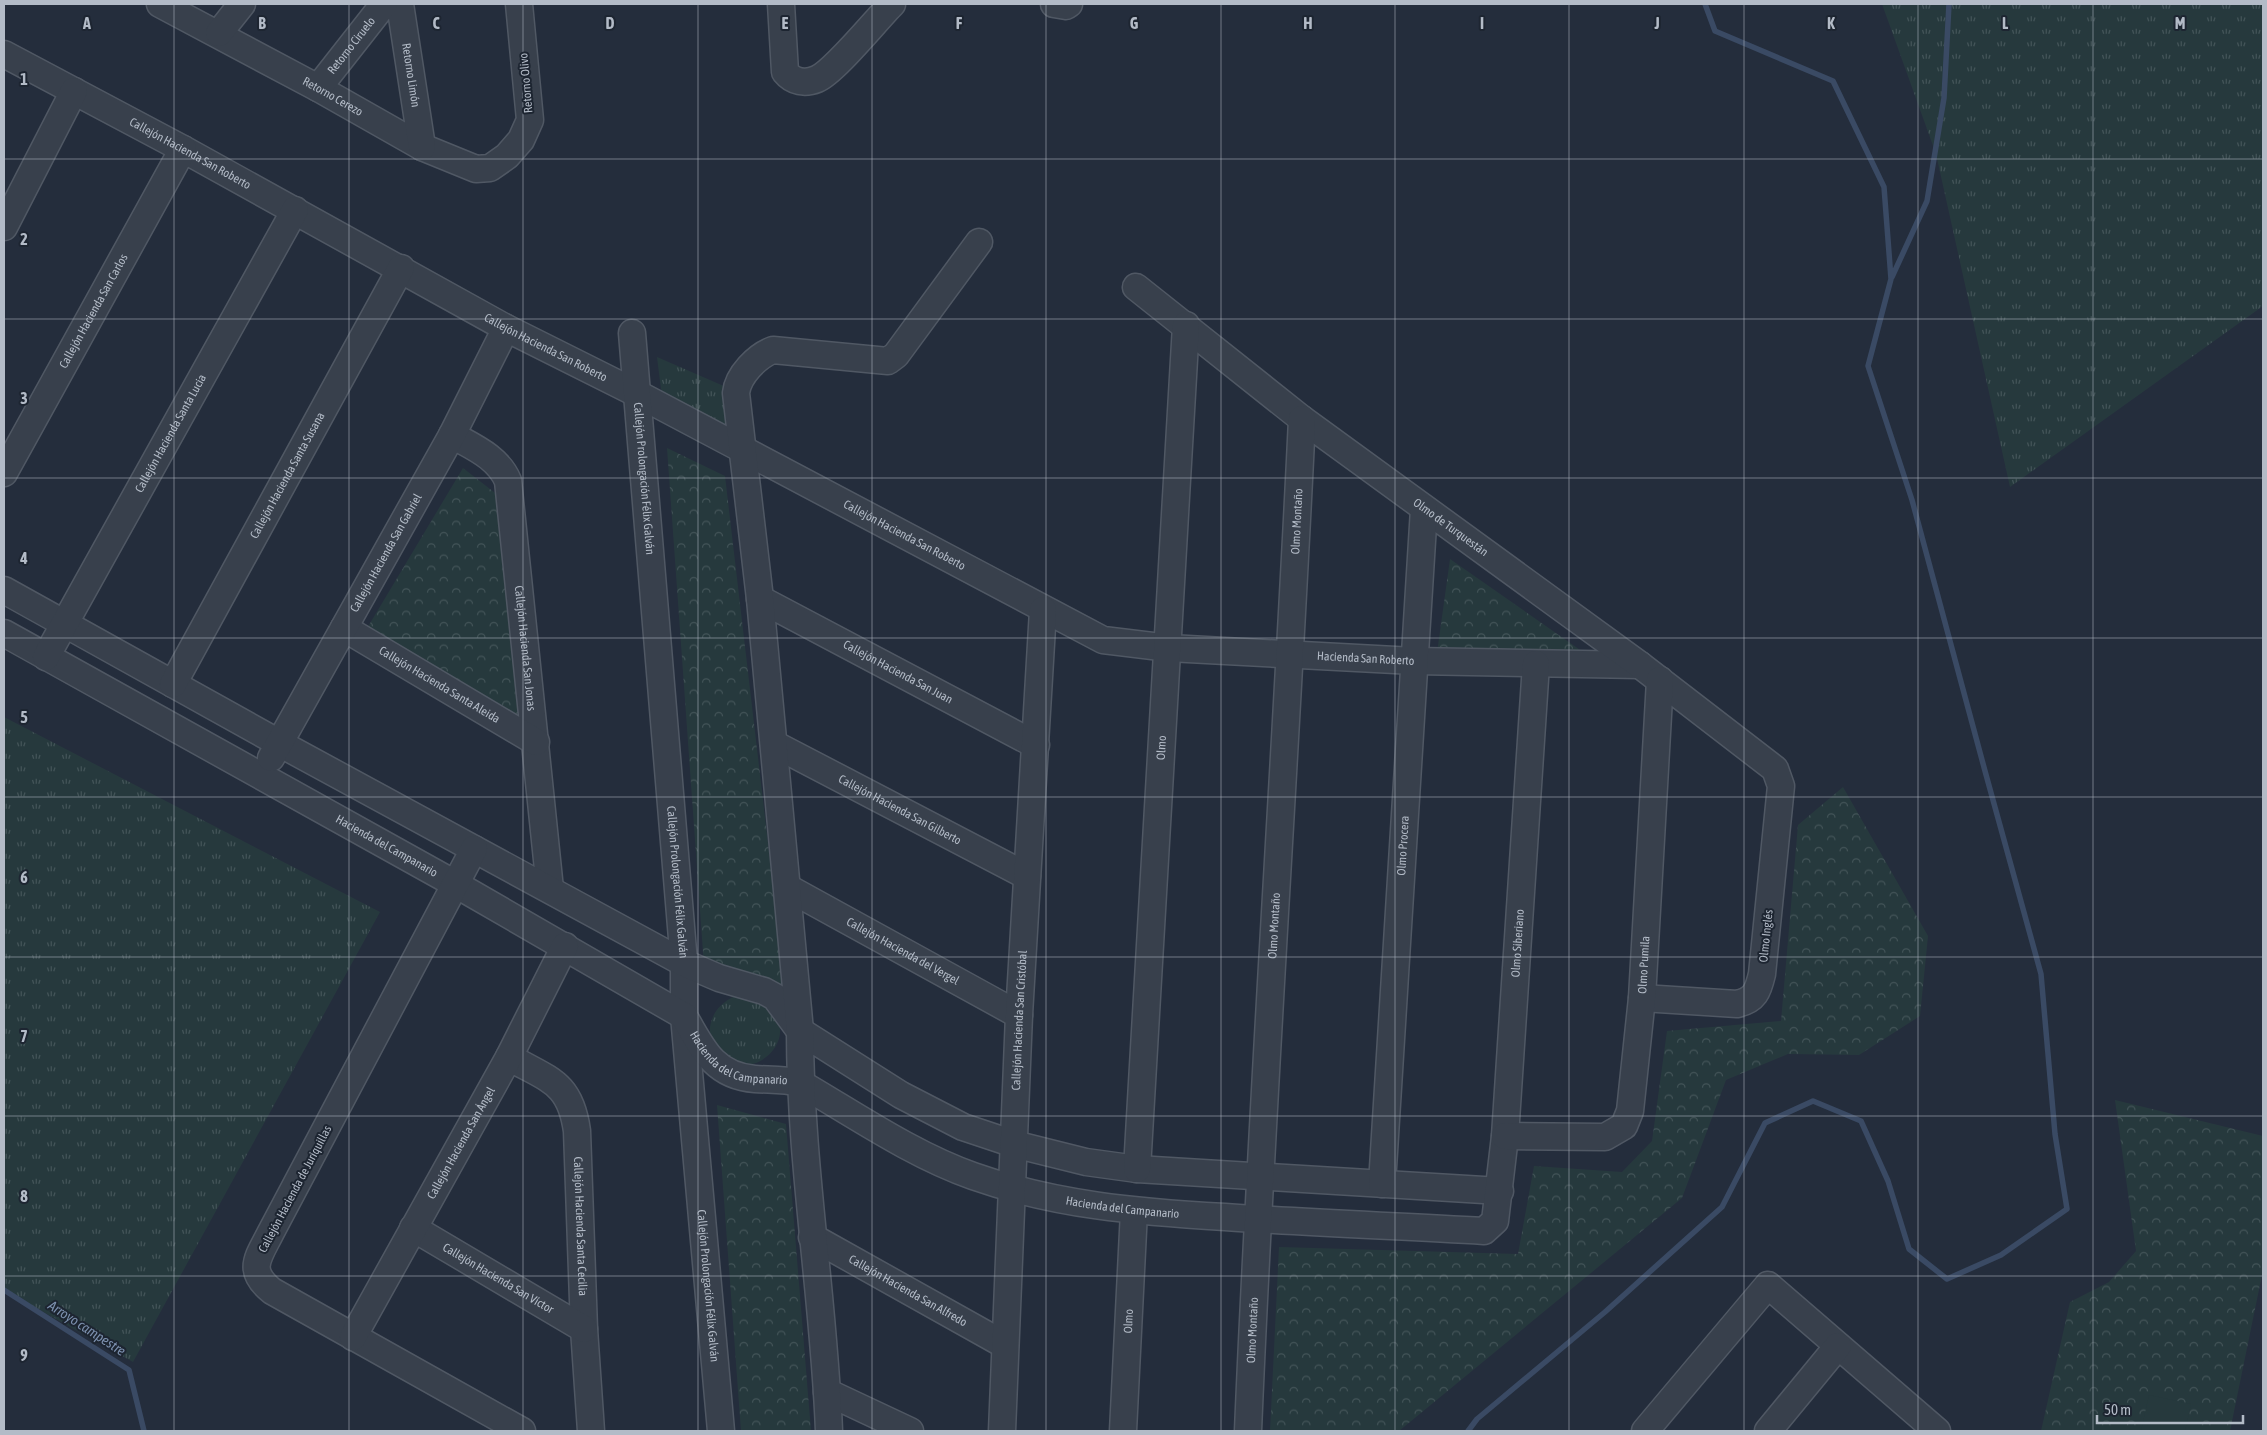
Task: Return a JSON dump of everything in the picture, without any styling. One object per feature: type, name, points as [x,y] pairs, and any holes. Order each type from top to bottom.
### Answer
[{"type":"street","name":"Retorno Cerezo","points":[[160,4],[219,33],[422,147],[476,169],[483,170],[490,168],[507,156]]},
{"type":"street","points":[[219,33],[242,4]]},
{"type":"street","name":"Retorno Ciruelo","points":[[318,88],[384,4]]},
{"type":"street","name":"Retorno Limón","points":[[400,4],[422,147]]},
{"type":"street","name":"Retorno Olivo","points":[[507,156],[521,140],[530,120],[519,4]]},
{"type":"street","points":[[781,4],[785,72],[792,79],[804,82],[823,76],[892,4]]},
{"type":"street","points":[[1054,4],[1066,6],[1069,4]]},
{"type":"street","name":"Callejón Hacienda San Roberto","points":[[4,54],[295,210],[506,328],[636,394],[1092,636]]},
{"type":"street","points":[[4,227],[74,91]]},
{"type":"street","name":"Callejón Hacienda San Carlos","points":[[4,473],[183,149]]},
{"type":"street","name":"Callejón Hacienda Santa Lucia","points":[[46,657],[295,210]]},
{"type":"street","points":[[829,1431],[828,1392],[812,1237],[800,1083],[800,1031],[788,888],[760,599],[736,393],[737,383],[762,354],[773,350],[888,361],[896,355],[979,242]]},
{"type":"street","name":"Callejón Hacienda Santa Susana","points":[[173,684],[401,268]]},
{"type":"street","name":"Olmo de Turquestán","points":[[1136,287],[1302,419],[1650,672],[1770,763]]},
{"type":"street","name":"Olmo","points":[[1138,1169],[1186,325]]},
{"type":"street","name":"Callejón Hacienda San Gabriel","points":[[261,776],[452,435],[506,328]]},
{"type":"street","name":"Callejón Prolongación Félix Galván","points":[[632,333],[684,963],[684,1016],[721,1431]]},
{"type":"street","name":"Olmo Montaño","points":[[1248,1431],[1259,1176],[1291,654],[1302,419]]},
{"type":"street","name":"Callejón Hacienda San Jonas","points":[[452,435],[490,457],[504,472],[508,481],[550,889]]},
{"type":"street","name":"Olmo Procera","points":[[1382,1184],[1424,509]]},
{"type":"street","points":[[4,590],[279,743],[684,963],[719,978],[764,990],[776,997],[800,1031],[901,1095],[963,1128],[1014,1144],[1086,1162],[1138,1169],[1500,1191]]},
{"type":"street","name":"Callejón Hacienda San Juan","points":[[760,599],[1036,745]]},
{"type":"street","name":"Callejón Hacienda San Cristóbal","points":[[1002,1431],[1019,1015],[1043,610]]},
{"type":"street","name":"Callejón Hacienda Santa Aleida","points":[[344,628],[536,742]]},
{"type":"street","name":"Hacienda del Campanario","points":[[4,633],[457,885],[684,1016],[704,1052],[726,1071],[738,1076],[784,1078],[800,1083],[952,1168],[1011,1189],[1073,1203],[1134,1211],[1484,1231],[1495,1221]]},
{"type":"street","name":"Hacienda San Roberto","points":[[1092,636],[1115,642],[1169,648],[1414,661],[1536,664],[1650,672]]},
{"type":"street","name":"Olmo Siberiano","points":[[1495,1221],[1505,1136],[1536,664]]},
{"type":"street","name":"Olmo Pumila","points":[[1505,1136],[1604,1137],[1624,1126],[1630,1111],[1642,998],[1650,672]]},
{"type":"street","name":"Callejón Hacienda San Gilberto","points":[[774,744],[1027,876]]},
{"type":"street","name":"Olmo Inglés","points":[[1642,998],[1737,1004],[1746,1002],[1754,997],[1758,991],[1762,974],[1781,786],[1779,777],[1770,763]]},
{"type":"street","name":"Callejón Hacienda de Juriquillas","points":[[474,849],[457,885],[257,1262],[256,1271],[258,1278],[272,1291],[522,1431]]},
{"type":"street","name":"Callejón Hacienda del Vergel","points":[[788,888],[1019,1015]]},
{"type":"street","name":"Callejón Hacienda San Ángel","points":[[353,1337],[508,1057],[565,946]]},
{"type":"street","name":"Callejón Hacienda Santa Cecilia","points":[[508,1057],[560,1086],[574,1109],[577,1131],[584,1329],[591,1431]]},
{"type":"street","name":"Olmo","points":[[1123,1431],[1134,1211]]},
{"type":"street","name":"Callejón Hacienda San Víctor","points":[[413,1228],[584,1329]]},
{"type":"street","name":"Callejón Hacienda San Alfredo","points":[[812,1237],[1005,1345]]},
{"type":"street","points":[[1644,1431],[1768,1284],[1838,1346],[1923,1427]]},
{"type":"street","points":[[1768,1431],[1838,1346]]},
{"type":"street","points":[[828,1392],[910,1431]]},
{"type":"green space","points":[[1882,4],[2263,4],[2263,306],[2010,487],[1936,154]]},
{"type":"green space","points":[[657,357],[726,387],[732,434],[662,397]]},
{"type":"green space","points":[[667,448],[725,476],[785,988],[704,966]]},
{"type":"green space","points":[[463,468],[499,496],[519,717],[366,630]]},
{"type":"green space","points":[[1450,559],[1606,668],[1437,653]]},
{"type":"green space","points":[[4,717],[380,912],[133,1362],[4,1290]]},
{"type":"green space","points":[[1843,787],[1928,936],[1920,1016],[1859,1055],[1788,1054],[1726,1080],[1682,1198],[1399,1431],[1270,1431],[1279,1247],[1518,1254],[1534,1166],[1622,1172],[1652,1141],[1667,1031],[1781,1021],[1798,825]]},
{"type":"green space","points":[[735,996],[757,997],[773,1013],[779,1023],[778,1043],[765,1058],[756,1063],[736,1064],[727,1060],[711,1037],[711,1021],[716,1012]]},
{"type":"green space","points":[[2115,1100],[2263,1136],[2263,1270],[2230,1431],[2041,1431],[2070,1302],[2109,1282],[2136,1251]]},
{"type":"green space","points":[[717,1105],[786,1124],[811,1431],[741,1431]]},
{"type":"green space","points":[[2149,1395],[2191,1404],[2185,1431],[2141,1431]]},
{"type":"waterway","points":[[1468,1431],[1477,1419],[1605,1312],[1722,1207],[1765,1123],[1813,1101],[1861,1121],[1888,1181],[1909,1249],[1947,1279],[2001,1255],[2067,1209],[2055,1134],[2041,974],[1912,500],[1868,366],[1891,279],[1884,187],[1833,81],[1715,31],[1705,4]]},
{"type":"waterway","points":[[1892,277],[1927,201],[1944,98],[1949,4]]},
{"type":"waterway","name":"Arroyo campestre","points":[[4,1290],[129,1370],[144,1431]]}]
